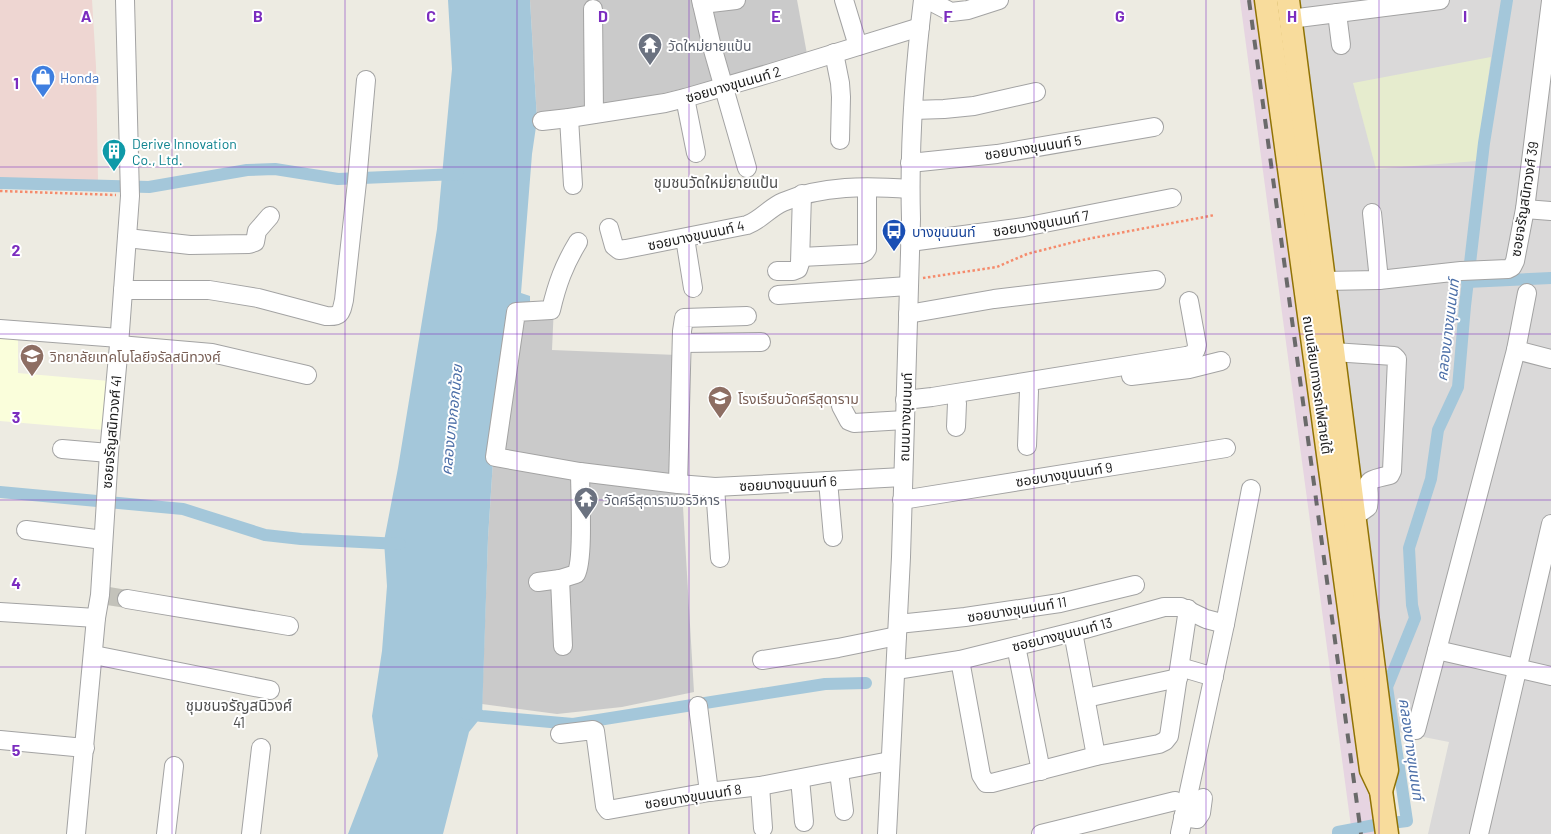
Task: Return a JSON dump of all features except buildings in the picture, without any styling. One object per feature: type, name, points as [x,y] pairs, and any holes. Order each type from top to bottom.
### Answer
[{"type":"main road","name":"ถนนเลียบทางรถไฟสายใต้","points":[[1266,0],[1387,834]]},
{"type":"main road","name":"ถนนเลียบทางรถไฟสายใต้","points":[[1289,10],[1354,512],[1380,777]]},
{"type":"street","name":"ซอยจรัญสนิทวงศ์ 41","points":[[76,834],[96,618],[104,596],[103,540],[130,187],[125,0]]},
{"type":"street","points":[[736,0],[702,2],[711,43],[746,168]]},
{"type":"street","points":[[844,0],[858,46]]},
{"type":"street","name":"ถนนบางขุนนนท์","points":[[887,834],[898,630],[909,283],[910,163],[922,0]]},
{"type":"street","points":[[928,0],[951,12],[968,10],[999,0]]},
{"type":"street","points":[[1289,10],[1337,13],[1440,0]]},
{"type":"street","name":"ซอยจรัญสนิทวงศ์ 39","points":[[1324,281],[1379,280],[1483,269],[1508,270],[1512,266],[1515,261],[1525,209],[1546,76],[1551,1]]},
{"type":"street","points":[[593,9],[594,114]]},
{"type":"street","points":[[1337,13],[1341,45]]},
{"type":"street","name":"ซอยบางขุนนนท์ 2","points":[[542,121],[665,103],[723,88],[920,27]]},
{"type":"street","points":[[834,54],[841,97],[840,140]]},
{"type":"street","points":[[123,290],[209,290],[258,298],[326,316],[335,317],[338,315],[342,310],[344,300],[366,80]]},
{"type":"street","points":[[913,110],[974,106],[1036,92]]},
{"type":"street","points":[[685,98],[696,153]]},
{"type":"street","points":[[569,118],[573,185]]},
{"type":"street","name":"ซอยบางขุนนนท์ 5","points":[[910,163],[997,154],[1154,127]]},
{"type":"street","points":[[801,257],[861,254],[865,252],[867,249],[867,188]]},
{"type":"street","name":"ซอยบางขุนนนท์ 4","points":[[609,228],[614,246],[619,250],[757,222],[770,209],[802,194],[867,188],[910,189]]},
{"type":"street","points":[[777,272],[798,269],[801,257],[802,194]]},
{"type":"street","name":"ซอยบางขุนนนท์ 7","points":[[910,242],[1024,227],[1172,198]]},
{"type":"street","points":[[1525,209],[1551,211]]},
{"type":"street","points":[[1372,213],[1379,280]]},
{"type":"street","points":[[127,238],[190,245],[249,244],[256,242],[257,232],[270,216]]},
{"type":"street","points":[[685,238],[693,288]]},
{"type":"street","name":"ซอยบางขุนนนท์ 6","points":[[578,242],[566,262],[556,288],[551,310],[516,312],[495,457],[580,472],[715,487],[903,477]]},
{"type":"street","points":[[908,314],[994,299],[1156,280]]},
{"type":"street","points":[[778,295],[909,283]]},
{"type":"street","points":[[1416,730],[1516,350],[1527,294]]},
{"type":"street","points":[[841,406],[849,421],[854,423],[905,410],[952,394],[1193,354],[1196,351],[1197,345],[1189,302]]},
{"type":"street","points":[[678,484],[684,318],[747,316]]},
{"type":"street","points":[[0,329],[212,353],[308,375]]},
{"type":"street","points":[[682,343],[761,342]]},
{"type":"street","points":[[1516,350],[1551,359]]},
{"type":"street","points":[[1333,352],[1394,356],[1397,360],[1392,471],[1390,474],[1370,479],[1368,482],[1368,507],[1360,512],[1354,512]]},
{"type":"street","points":[[905,410],[1071,384],[1189,369],[1221,361]]},
{"type":"street","points":[[1027,446],[1029,391]]},
{"type":"street","points":[[956,427],[957,402]]},
{"type":"street","name":"ซอยบางขุนนนท์ 9","points":[[902,500],[1226,448]]},
{"type":"street","points":[[62,449],[109,454]]},
{"type":"street","points":[[538,582],[560,579],[576,574],[578,570],[580,553],[580,472]]},
{"type":"street","points":[[828,481],[833,537]]},
{"type":"street","points":[[715,487],[720,558]]},
{"type":"street","points":[[1041,834],[1191,808],[1214,677],[1251,489]]},
{"type":"street","points":[[1479,834],[1551,524]]},
{"type":"street","points":[[26,530],[103,540]]},
{"type":"street","points":[[560,579],[563,646]]},
{"type":"street","name":"ซอยบางขุนนนท์ 11","points":[[762,660],[838,648],[898,630],[965,617],[1060,603],[1135,585]]},
{"type":"street","points":[[127,599],[289,626]]},
{"type":"street","name":"ซอยบางขุนนนท์ 13","points":[[896,670],[960,660],[1164,607],[1181,607],[1206,619],[1225,624]]},
{"type":"street","points":[[960,660],[971,729],[983,781],[989,784],[1096,756],[1159,744],[1165,741],[1169,736],[1188,609]]},
{"type":"street","points":[[0,612],[96,618]]},
{"type":"street","points":[[1073,632],[1096,756]]},
{"type":"street","points":[[1016,646],[1041,771]]},
{"type":"street","points":[[1437,650],[1551,676]]},
{"type":"street","points":[[94,655],[270,690]]},
{"type":"street","points":[[1086,698],[1179,672],[1214,677]]},
{"type":"street","points":[[698,706],[709,792]]},
{"type":"street","name":"ซอยบางขุนนนท์ 8","points":[[560,734],[593,730],[595,732],[605,806],[608,810],[709,792],[760,786],[890,761]]},
{"type":"street","points":[[0,740],[85,748]]},
{"type":"street","points":[[252,834],[261,748]]},
{"type":"street","points":[[166,834],[174,766]]},
{"type":"street","points":[[839,772],[844,811]]},
{"type":"street","points":[[800,779],[804,822]]},
{"type":"street","points":[[760,786],[764,828]]},
{"type":"path","points":[[0,191],[130,187]]},
{"type":"path","points":[[909,283],[997,267],[1027,254],[1082,240],[1215,215]]},
{"type":"shaded area","name":"Honda","points":[[0,0],[92,0],[96,66],[98,180],[0,180]]},
{"type":"shaded area","name":"วัดใหม่ยายแป้น","points":[[530,0],[797,0],[807,54],[727,78],[537,120]]},
{"type":"shaded area","points":[[1240,0],[1260,0],[1378,834],[1352,834]]},
{"type":"shaded area","points":[[1292,0],[1551,0],[1551,834],[1428,834],[1449,742],[1388,730]]},
{"type":"shaded area","points":[[1491,57],[1477,161],[1376,169],[1353,83]]},
{"type":"shaded area","name":"วัดศรีสุดารามวรวิหาร","points":[[554,305],[552,350],[677,355],[682,490],[694,692],[622,707],[557,714],[482,704],[488,538],[493,461],[514,307]]},
{"type":"shaded area","name":"วิทยาลัยเทคโนโลยีจรัลสนิทวงศ์","points":[[0,332],[18,336],[18,373],[109,381],[104,430],[0,421]]},
{"type":"water","name":"คลองบางกอกน้อย","points":[[448,0],[530,0],[537,120],[532,154],[521,293],[530,296],[530,307],[514,307],[493,461],[488,538],[482,716],[469,732],[443,834],[348,834],[378,756],[372,716],[382,651],[387,586],[384,541],[398,468],[437,229],[452,69]]},
{"type":"waterway","name":"คลองบางขุนนนท์","points":[[1338,834],[1338,832],[1375,825],[1407,821],[1387,687],[1415,618],[1412,605],[1409,548],[1431,479],[1438,430],[1458,387],[1465,306],[1484,143],[1507,0]]},
{"type":"waterway","points":[[0,183],[149,187],[247,170],[275,169],[338,179],[458,174]]},
{"type":"waterway","points":[[1467,282],[1551,278]]},
{"type":"waterway","points":[[0,492],[183,509],[265,535],[301,539],[400,544]]},
{"type":"waterway","points":[[465,713],[573,724],[825,684],[866,683]]},
{"type":"tunnel","points":[[108,596],[127,599]]},
{"type":"railway","points":[[1249,0],[1361,834]]},
{"type":"place","name":"วัดใหม่ยายแป้น","points":[[650,66]]},
{"type":"place","name":"Honda","points":[[43,98]]},
{"type":"place","name":"Derive Innovation Co., Ltd.","points":[[114,172]]},
{"type":"place","name":"บางขุนนนท์","points":[[894,252]]},
{"type":"place","name":"วิทยาลัยเทคโนโลยีจรัลสนิทวงศ์","points":[[32,377]]},
{"type":"place","name":"โรงเรียนวัดศรีสุดาราม","points":[[720,419]]},
{"type":"place","name":"วัดศรีสุดารามวรวิหาร","points":[[586,520]]},
{"type":"district","name":"ชุมชนวัดใหม่ยายแป้น","points":[[716,182]]},
{"type":"district","name":"ชุมชนจรัญสนิวงศ์ 41","points":[[239,714]]}]
